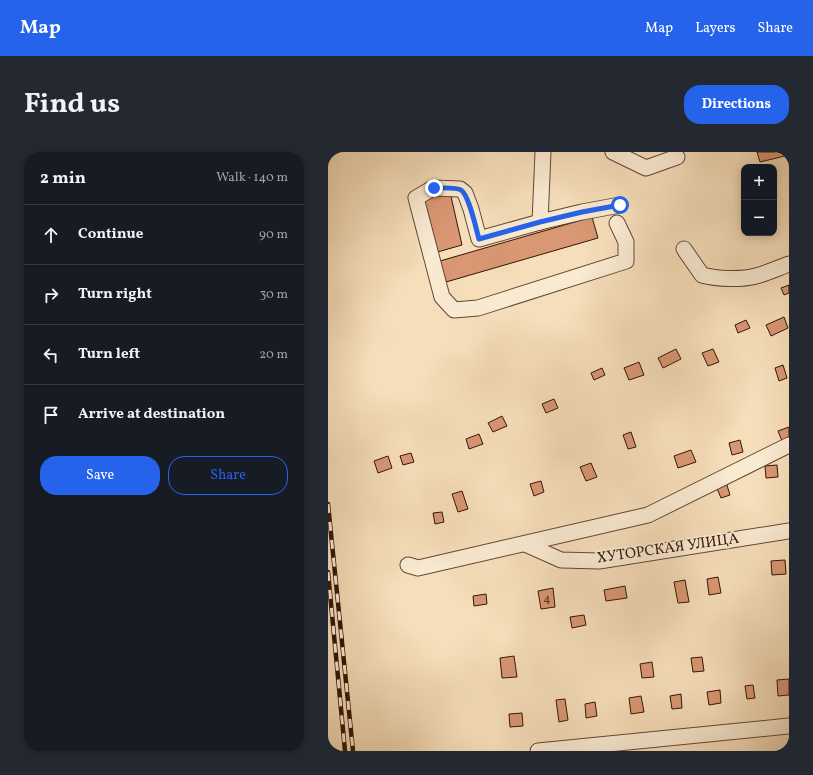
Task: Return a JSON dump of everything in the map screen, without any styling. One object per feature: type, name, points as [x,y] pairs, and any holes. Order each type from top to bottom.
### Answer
[{"type":"street","points":[[540,222],[543,152]]},
{"type":"street","points":[[613,152],[646,168],[677,157]]},
{"type":"street","points":[[617,223],[626,242],[626,261],[478,308],[454,310],[442,297],[416,198],[434,188],[460,189],[465,193],[479,239],[540,222],[620,205]]},
{"type":"street","points":[[684,249],[702,275],[714,278],[755,277],[789,264]]},
{"type":"street","points":[[408,565],[418,568],[648,515],[789,445]]},
{"type":"street","name":"ХУТОРСКАЯ УЛИЦА","points":[[525,544],[561,560],[599,561],[789,531]]},
{"type":"street","points":[[538,751],[665,745],[789,726]]},
{"type":"building","points":[[757,152],[789,152],[789,155],[760,162]]},
{"type":"building","points":[[450,192],[462,245],[434,253],[421,199]]},
{"type":"building","points":[[592,217],[598,238],[446,282],[440,261]]},
{"type":"building","points":[[789,285],[789,293],[784,295],[781,288]]},
{"type":"building","points":[[784,317],[788,328],[771,336],[766,325]]},
{"type":"building","points":[[746,320],[750,328],[738,333],[735,325]]},
{"type":"building","points":[[676,349],[681,359],[663,368],[658,358]]},
{"type":"building","points":[[713,349],[719,362],[708,366],[702,353]]},
{"type":"building","points":[[639,362],[644,375],[629,380],[624,368]]},
{"type":"building","points":[[783,365],[787,378],[779,381],[775,368]]},
{"type":"building","points":[[602,368],[605,375],[594,380],[591,373]]},
{"type":"building","points":[[554,399],[558,408],[546,413],[542,404]]},
{"type":"building","points":[[502,416],[507,426],[493,432],[488,423]]},
{"type":"building","points":[[789,427],[789,439],[782,441],[778,431]]},
{"type":"building","points":[[631,432],[636,447],[628,449],[623,435]]},
{"type":"building","points":[[479,434],[483,444],[469,449],[466,439]]},
{"type":"building","points":[[740,440],[743,452],[732,455],[729,443]]},
{"type":"building","points":[[691,450],[696,462],[678,468],[674,456]]},
{"type":"building","points":[[411,453],[414,462],[403,465],[400,456]]},
{"type":"building","points":[[388,456],[392,468],[378,473],[374,461]]},
{"type":"building","points":[[591,463],[597,477],[586,481],[580,467]]},
{"type":"building","points":[[777,465],[778,477],[766,478],[765,466]]},
{"type":"building","points":[[541,481],[544,492],[534,496],[530,484]]},
{"type":"building","points":[[726,482],[730,495],[721,498],[716,486]]},
{"type":"building","points":[[462,491],[468,509],[458,512],[452,494]]},
{"type":"building","points":[[442,512],[444,522],[435,524],[433,513]]},
{"type":"building","points":[[785,560],[786,574],[772,575],[771,561]]},
{"type":"building","points":[[718,577],[721,593],[709,595],[707,579]]},
{"type":"building","points":[[685,580],[689,602],[678,603],[674,582]]},
{"type":"building","points":[[625,586],[627,598],[606,601],[604,590]]},
{"type":"building","points":[[553,588],[555,607],[541,609],[538,591]]},
{"type":"building","points":[[486,594],[487,604],[474,606],[473,596]]},
{"type":"building","points":[[584,615],[586,625],[572,628],[570,617]]},
{"type":"building","points":[[514,656],[517,677],[502,678],[500,658]]},
{"type":"building","points":[[702,657],[704,671],[693,672],[691,658]]},
{"type":"building","points":[[652,662],[654,677],[642,678],[640,664]]},
{"type":"building","points":[[789,679],[789,695],[778,696],[777,680]]},
{"type":"building","points":[[753,685],[755,698],[747,699],[745,686]]},
{"type":"building","points":[[720,690],[721,703],[709,705],[707,692]]},
{"type":"building","points":[[681,694],[682,708],[672,709],[670,696]]},
{"type":"building","points":[[641,696],[644,712],[631,714],[629,698]]},
{"type":"building","points":[[565,699],[568,720],[559,722],[556,700]]},
{"type":"building","points":[[595,702],[597,716],[586,718],[585,704]]},
{"type":"building","points":[[522,713],[523,726],[510,727],[509,714]]},
{"type":"railway","points":[[328,504],[353,751]]},
{"type":"railway","points":[[328,572],[345,751]]},
{"type":"route","points":[[434,188],[460,189],[465,193],[479,239],[540,222],[620,205]]}]
